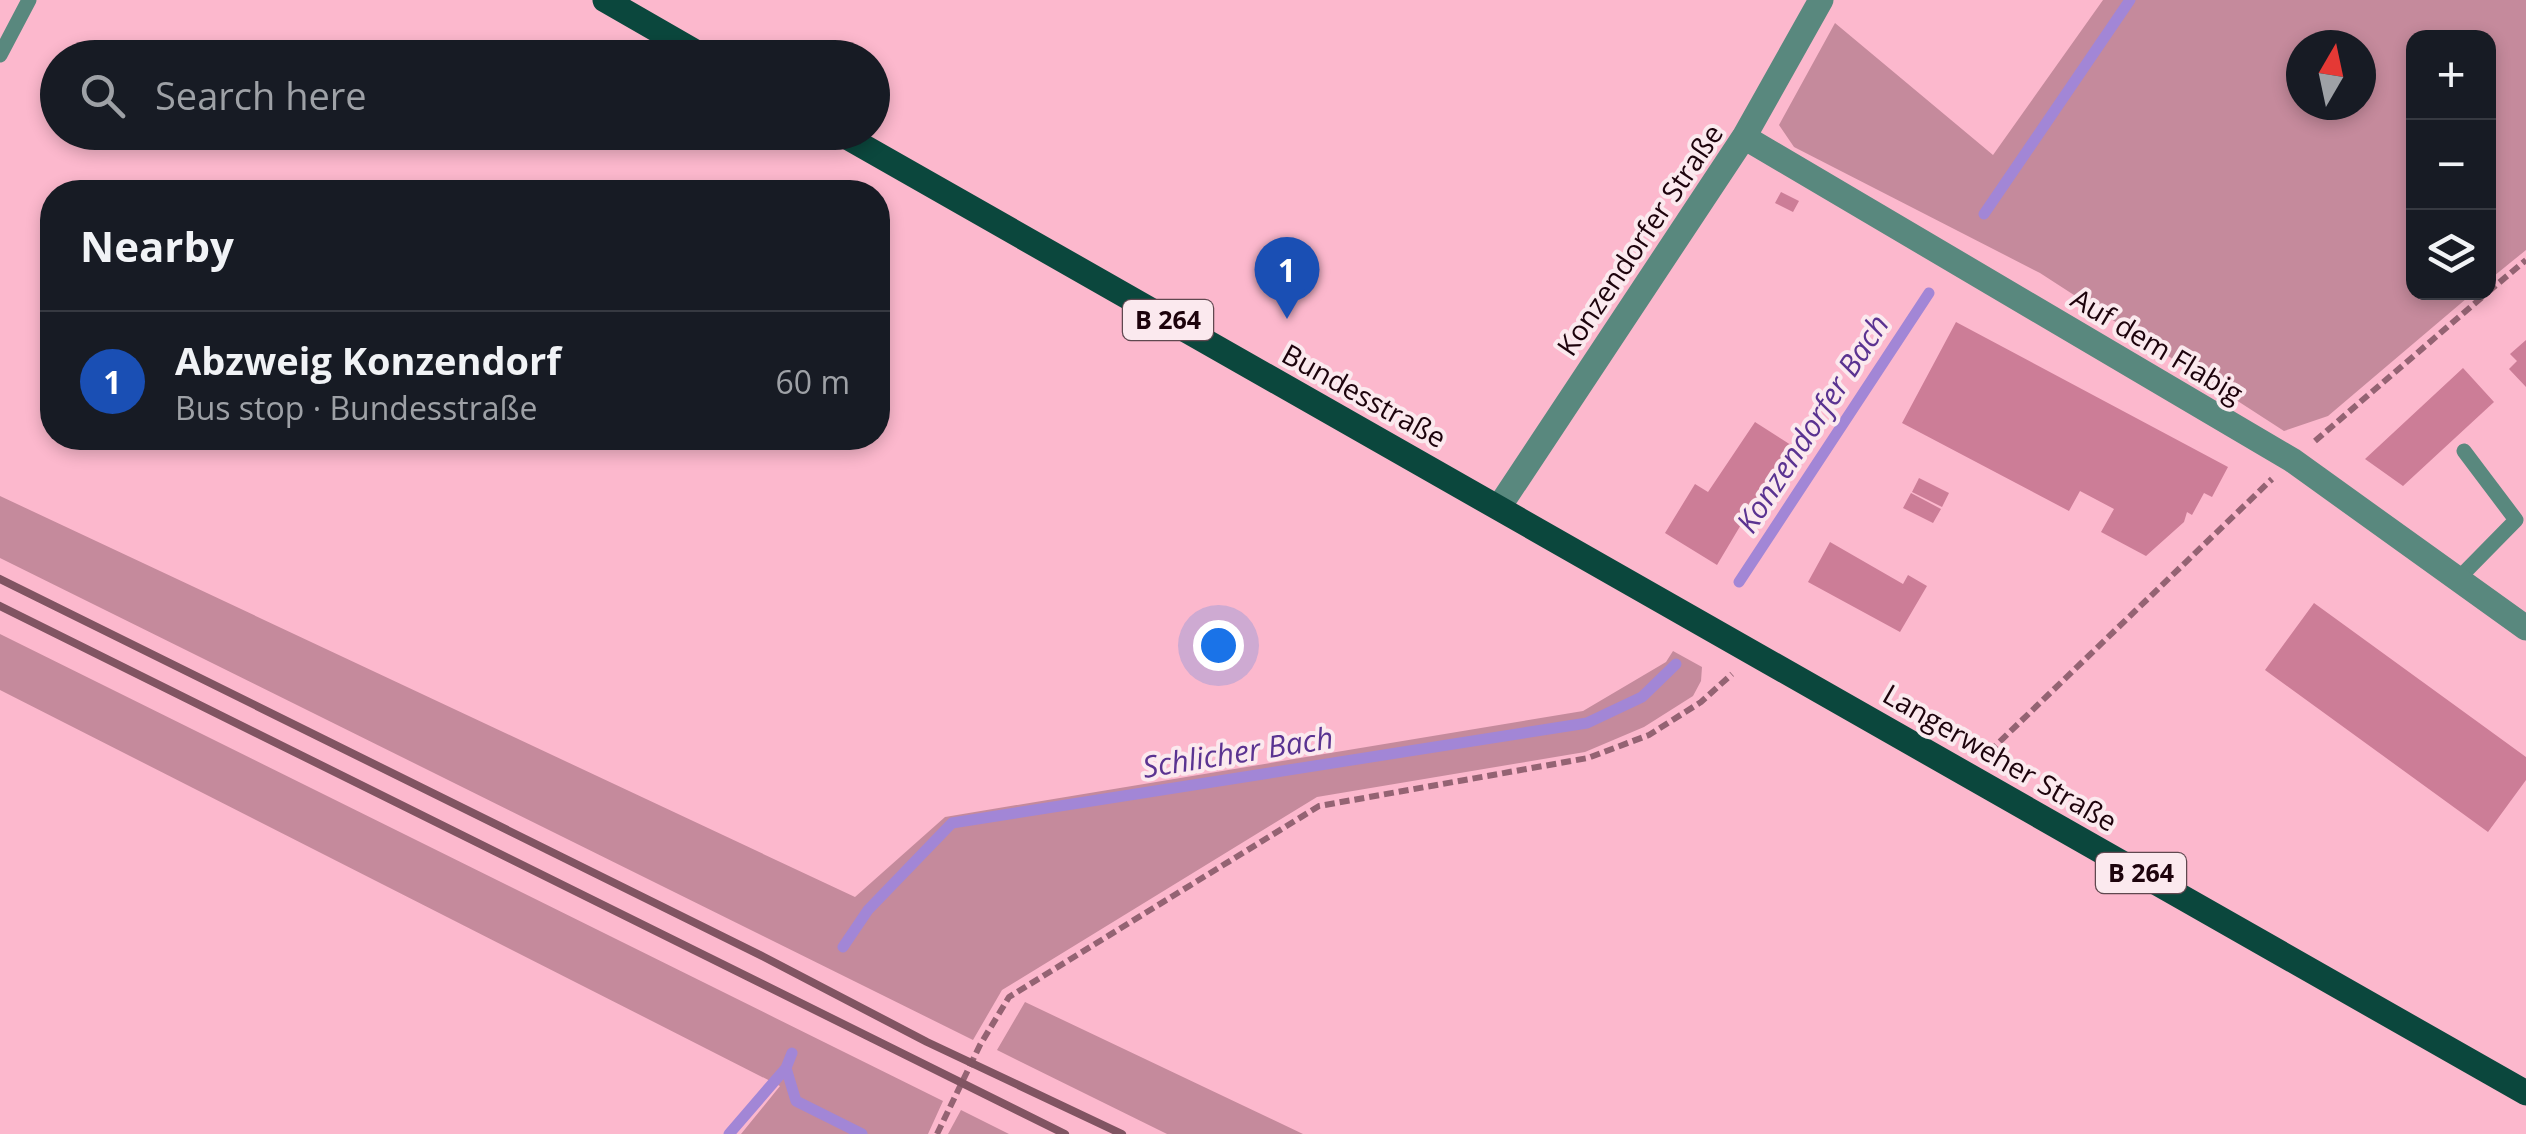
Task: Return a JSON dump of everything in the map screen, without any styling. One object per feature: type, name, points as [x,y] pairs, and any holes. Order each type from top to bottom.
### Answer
[{"type":"main road","points":[[605,0],[675,40]]},
{"type":"main road","name":"Bundesstraße","points":[[870,150],[1756,653]]},
{"type":"main road","name":"Langerweher Straße","points":[[1756,653],[2526,1093]]},
{"type":"street","name":"Konzendorfer Straße","points":[[1500,507],[1744,138],[1821,0]]},
{"type":"street","name":"Auf dem Flabig","points":[[1744,138],[2292,460],[2526,628]]},
{"type":"lane","points":[[0,56],[29,0]]},
{"type":"lane","points":[[2458,580],[2516,520],[2464,451]]},
{"type":"path","points":[[2496,285],[2526,260]]},
{"type":"path","points":[[1967,774],[2292,460],[2479,300]]},
{"type":"path","points":[[938,1134],[980,1045],[1009,997],[1318,806],[1588,758],[1649,734],[1701,702],[1756,653]]},
{"type":"shaded area","points":[[2103,0],[2526,0],[2526,250],[2496,274],[2496,30],[2406,30],[2406,300],[2465,300],[2328,416],[2284,431],[2040,273],[1794,147],[1779,125],[1835,23],[1993,155]]},
{"type":"shaded area","points":[[0,496],[855,897],[945,817],[1583,711],[1666,662],[1673,651],[1702,667],[1701,681],[1693,696],[1644,727],[1585,752],[1317,797],[1002,990],[973,1040],[0,558]]},
{"type":"shaded area","points":[[0,634],[943,1101],[928,1134],[741,1134],[780,1086],[0,690]]},
{"type":"shaded area","points":[[1025,1002],[1303,1134],[1167,1134],[997,1050]]},
{"type":"shaded area","points":[[961,1110],[1009,1134],[948,1134]]},
{"type":"building","points":[[1781,192],[1799,201],[1793,212],[1775,203]]},
{"type":"building","points":[[1956,322],[2228,467],[2212,497],[2204,493],[2192,515],[2187,512],[2184,522],[2146,556],[2101,532],[2114,509],[2080,491],[2069,511],[1902,423]]},
{"type":"building","points":[[2526,340],[2526,387],[2509,369],[2517,361],[2510,354]]},
{"type":"building","points":[[2463,368],[2494,402],[2403,486],[2365,459]]},
{"type":"building","points":[[1755,422],[1802,452],[1753,523],[1745,518],[1717,565],[1665,533],[1695,484],[1708,492]]},
{"type":"building","points":[[1919,478],[1949,493],[1942,507],[1912,492]]},
{"type":"building","points":[[1911,493],[1941,509],[1933,523],[1903,508]]},
{"type":"building","points":[[1830,542],[1903,584],[1908,575],[1927,586],[1900,632],[1808,582]]},
{"type":"building","points":[[2314,603],[2526,757],[2526,780],[2488,832],[2265,670]]},
{"type":"waterway","name":"Konzendorfer Bach","points":[[1984,214],[2130,0]]},
{"type":"waterway","name":"Konzendorfer Bach","points":[[1739,582],[1929,293]]},
{"type":"waterway","name":"Schlicher Bach","points":[[843,947],[868,910],[952,823],[1587,723],[1642,697],[1676,664]]},
{"type":"waterway","points":[[729,1134],[786,1068],[792,1053]]},
{"type":"waterway","points":[[786,1068],[796,1101],[862,1134]]},
{"type":"railway","points":[[0,579],[764,957],[927,1042],[1122,1134]]},
{"type":"railway","points":[[0,606],[1065,1134]]},
{"type":"place","name":"Abzweig Konzendorf","points":[[1287,319]]}]
